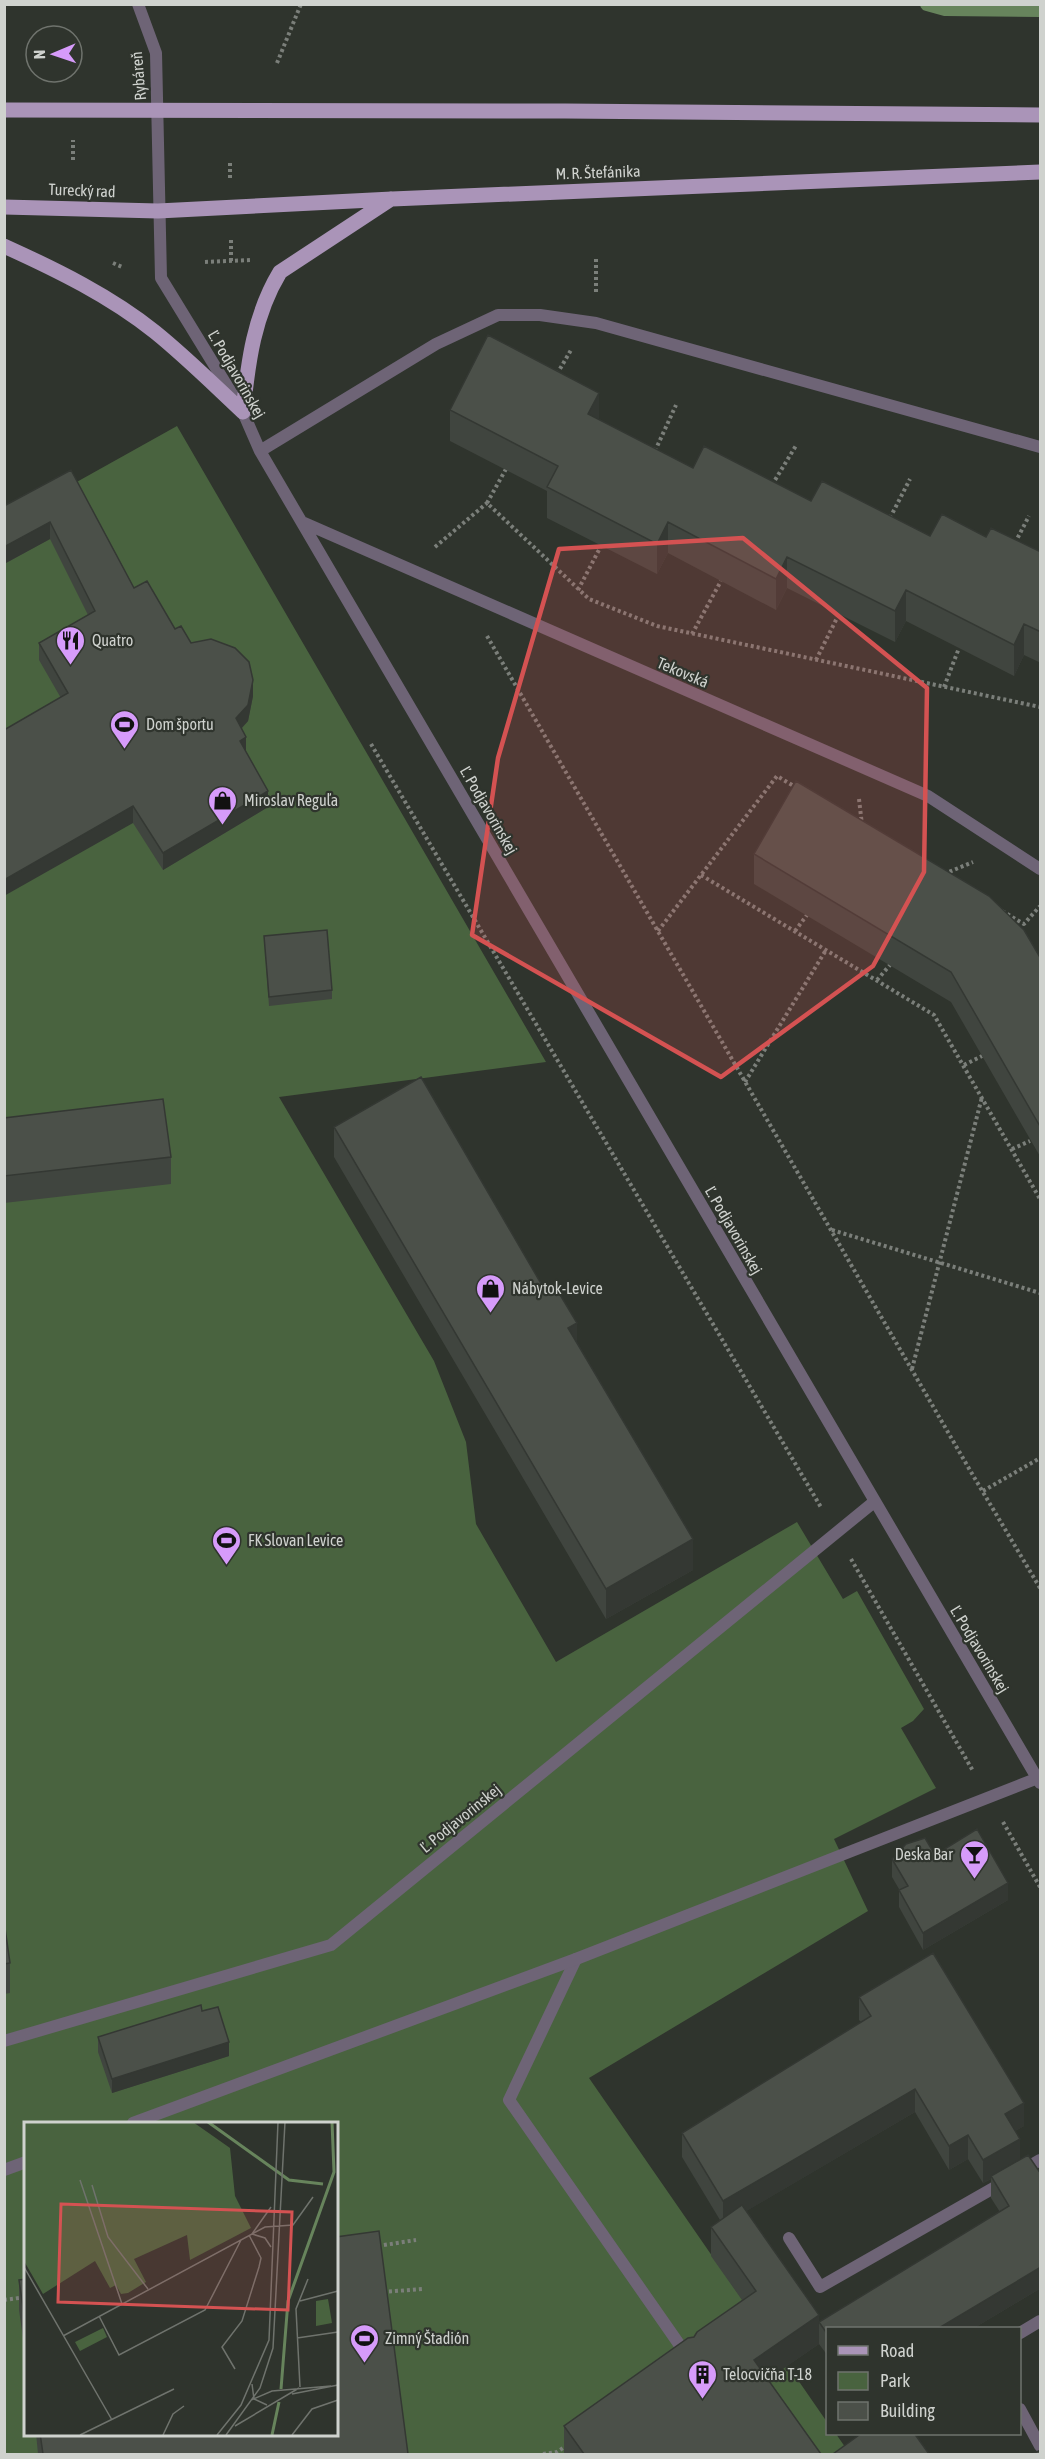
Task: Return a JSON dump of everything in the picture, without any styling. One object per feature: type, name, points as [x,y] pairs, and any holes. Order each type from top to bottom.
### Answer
[{"type":"main road","points":[[4,110],[589,111],[1041,116]]},
{"type":"main road","name":"M. R. Štefánika","points":[[158,211],[1041,172]]},
{"type":"main road","points":[[243,411],[247,368],[255,329],[270,289],[280,272],[392,199]]},
{"type":"main road","name":"Turecký rad","points":[[4,207],[158,211]]},
{"type":"main road","points":[[4,246],[59,271],[120,306],[155,332],[243,411]]},
{"type":"street","name":"Rybáreň","points":[[138,4],[156,53],[158,112]]},
{"type":"street","name":"Ľ. Podjavorinskej","points":[[158,112],[161,278],[243,411],[260,451],[1039,1780]]},
{"type":"street","points":[[260,451],[436,344],[498,315],[520,314],[596,323],[1041,447]]},
{"type":"street","name":"Tekovská","points":[[302,522],[927,796],[1041,869]]},
{"type":"street","name":"Ľ. Podjavorinskej","points":[[4,2041],[331,1945],[874,1502]]},
{"type":"street","points":[[136,2122],[576,1959],[988,1797],[1039,1780]]},
{"type":"street","points":[[576,1959],[509,2100],[689,2359]]},
{"type":"street","points":[[789,2238],[820,2287],[1041,2160]]},
{"type":"street","points":[[4,2170],[24,2163]]},
{"type":"street","points":[[1021,2332],[1041,2321]]},
{"type":"street","points":[[1021,2411],[1041,2446]]},
{"type":"path","points":[[277,63],[301,4]]},
{"type":"path","points":[[72,139],[72,160]]},
{"type":"path","points":[[206,262],[231,261],[231,240]]},
{"type":"path","points":[[596,259],[596,299]]},
{"type":"path","points":[[554,377],[571,350]]},
{"type":"path","points":[[653,454],[676,405]]},
{"type":"path","points":[[770,488],[797,444]]},
{"type":"path","points":[[408,570],[488,503],[506,470]]},
{"type":"path","points":[[890,520],[910,479]]},
{"type":"path","points":[[488,503],[589,599],[647,622],[692,634],[1041,707]]},
{"type":"path","points":[[1013,545],[1029,516]]},
{"type":"path","points":[[578,590],[601,546]]},
{"type":"path","points":[[692,634],[722,581]]},
{"type":"path","points":[[462,594],[1041,1588]]},
{"type":"path","points":[[816,660],[839,614]]},
{"type":"path","points":[[944,687],[959,648]]},
{"type":"path","points":[[371,744],[835,1532],[1041,1887]]},
{"type":"path","points":[[852,821],[862,826],[856,765]]},
{"type":"path","points":[[658,931],[777,777],[806,793]]},
{"type":"path","points":[[952,881],[942,875],[1008,848]]},
{"type":"path","points":[[701,874],[934,1015],[1041,1199]]},
{"type":"path","points":[[993,905],[1024,924],[1041,906]]},
{"type":"path","points":[[795,931],[807,915]]},
{"type":"path","points":[[745,1082],[826,950]]},
{"type":"path","points":[[878,980],[890,965]]},
{"type":"path","points":[[964,1065],[982,1056]]},
{"type":"path","points":[[912,1370],[982,1097]]},
{"type":"path","points":[[1012,1149],[1030,1141]]},
{"type":"path","points":[[831,1230],[1041,1293]]},
{"type":"path","points":[[983,1491],[1041,1458]]},
{"type":"path","points":[[370,2247],[416,2240]]},
{"type":"path","points":[[383,2292],[422,2289]]},
{"type":"path","points":[[4,2300],[24,2297]]},
{"type":"path","points":[[543,2454],[557,2452],[566,2445]]},
{"type":"highlighted area","points":[[743,538],[927,688],[924,872],[873,966],[721,1077],[472,935],[498,758],[559,549]]},
{"type":"green space","points":[[177,426],[546,1062],[279,1097],[434,1361],[466,1442],[476,1524],[556,1662],[797,1522],[843,1599],[857,1591],[924,1709],[913,1721],[901,1728],[936,1788],[834,1839],[868,1911],[589,2078],[826,2421],[826,2435],[837,2435],[850,2454],[5,2454],[5,522]]},
{"type":"building","points":[[488,335],[599,393],[588,414],[693,468],[704,446],[811,501],[822,481],[930,536],[942,514],[986,537],[991,528],[1041,552],[1041,632],[1024,624],[1014,645],[906,590],[895,611],[787,557],[776,579],[668,522],[657,544],[547,487],[558,466],[450,410]]},
{"type":"building","name":"Dom športu","points":[[71,470],[134,588],[147,581],[175,629],[181,626],[191,643],[211,639],[235,648],[249,662],[253,680],[248,705],[236,718],[246,737],[240,741],[268,791],[163,853],[133,806],[4,880],[4,730],[68,693],[39,643],[95,611],[50,522],[4,547],[4,506]]},
{"type":"building","points":[[796,781],[989,896],[1024,930],[1041,959],[1041,1128],[951,972],[754,854]]},
{"type":"building","points":[[327,930],[332,990],[269,997],[264,936]]},
{"type":"building","points":[[421,1077],[543,1287],[553,1283],[577,1323],[568,1328],[693,1539],[606,1589],[334,1127]]},
{"type":"building","points":[[163,1099],[171,1157],[4,1176],[4,1118]]},
{"type":"building","points":[[977,1829],[1008,1883],[923,1933],[899,1890],[908,1886],[892,1859],[906,1844],[925,1838],[935,1855]]},
{"type":"building","points":[[4,1921],[10,1963],[4,1964]]},
{"type":"building","points":[[933,1953],[1024,2103],[1005,2114],[1020,2139],[983,2160],[968,2135],[949,2146],[915,2089],[723,2201],[682,2133],[871,2016],[859,1997]]},
{"type":"building","points":[[201,2005],[202,2011],[218,2007],[229,2042],[112,2079],[98,2037]]},
{"type":"building","points":[[1028,2155],[1041,2174],[1041,2267],[941,2327],[826,2327],[826,2332],[819,2322],[1009,2206],[991,2176]]},
{"type":"building","points":[[742,2205],[819,2315],[754,2360],[821,2454],[584,2454],[564,2426],[688,2338],[694,2337],[697,2332],[756,2291],[711,2227]]},
{"type":"building","name":"Zimný Štadión","points":[[379,2231],[408,2454],[43,2454],[40,2435],[338,2435],[338,2237]]},
{"type":"building","points":[[24,2279],[24,2314],[19,2280]]},
{"type":"building","points":[[859,2435],[915,2435],[929,2454],[833,2454]]},
{"type":"waterway","points":[[927,4],[945,9],[1040,10]]},
{"type":"place","name":"Quatro","points":[[71,666]]},
{"type":"place","name":"Dom športu","points":[[125,750]]},
{"type":"place","name":"Miroslav Reguľa","points":[[223,826]]},
{"type":"place","name":"Nábytok-Levice","points":[[491,1314]]},
{"type":"place","name":"FK Slovan Levice","points":[[227,1566]]},
{"type":"place","name":"Deska Bar","points":[[974,1880]]},
{"type":"place","name":"Zimný Štadión","points":[[364,2364]]},
{"type":"place","name":"Telocvičňa T-18","points":[[702,2400]]}]
